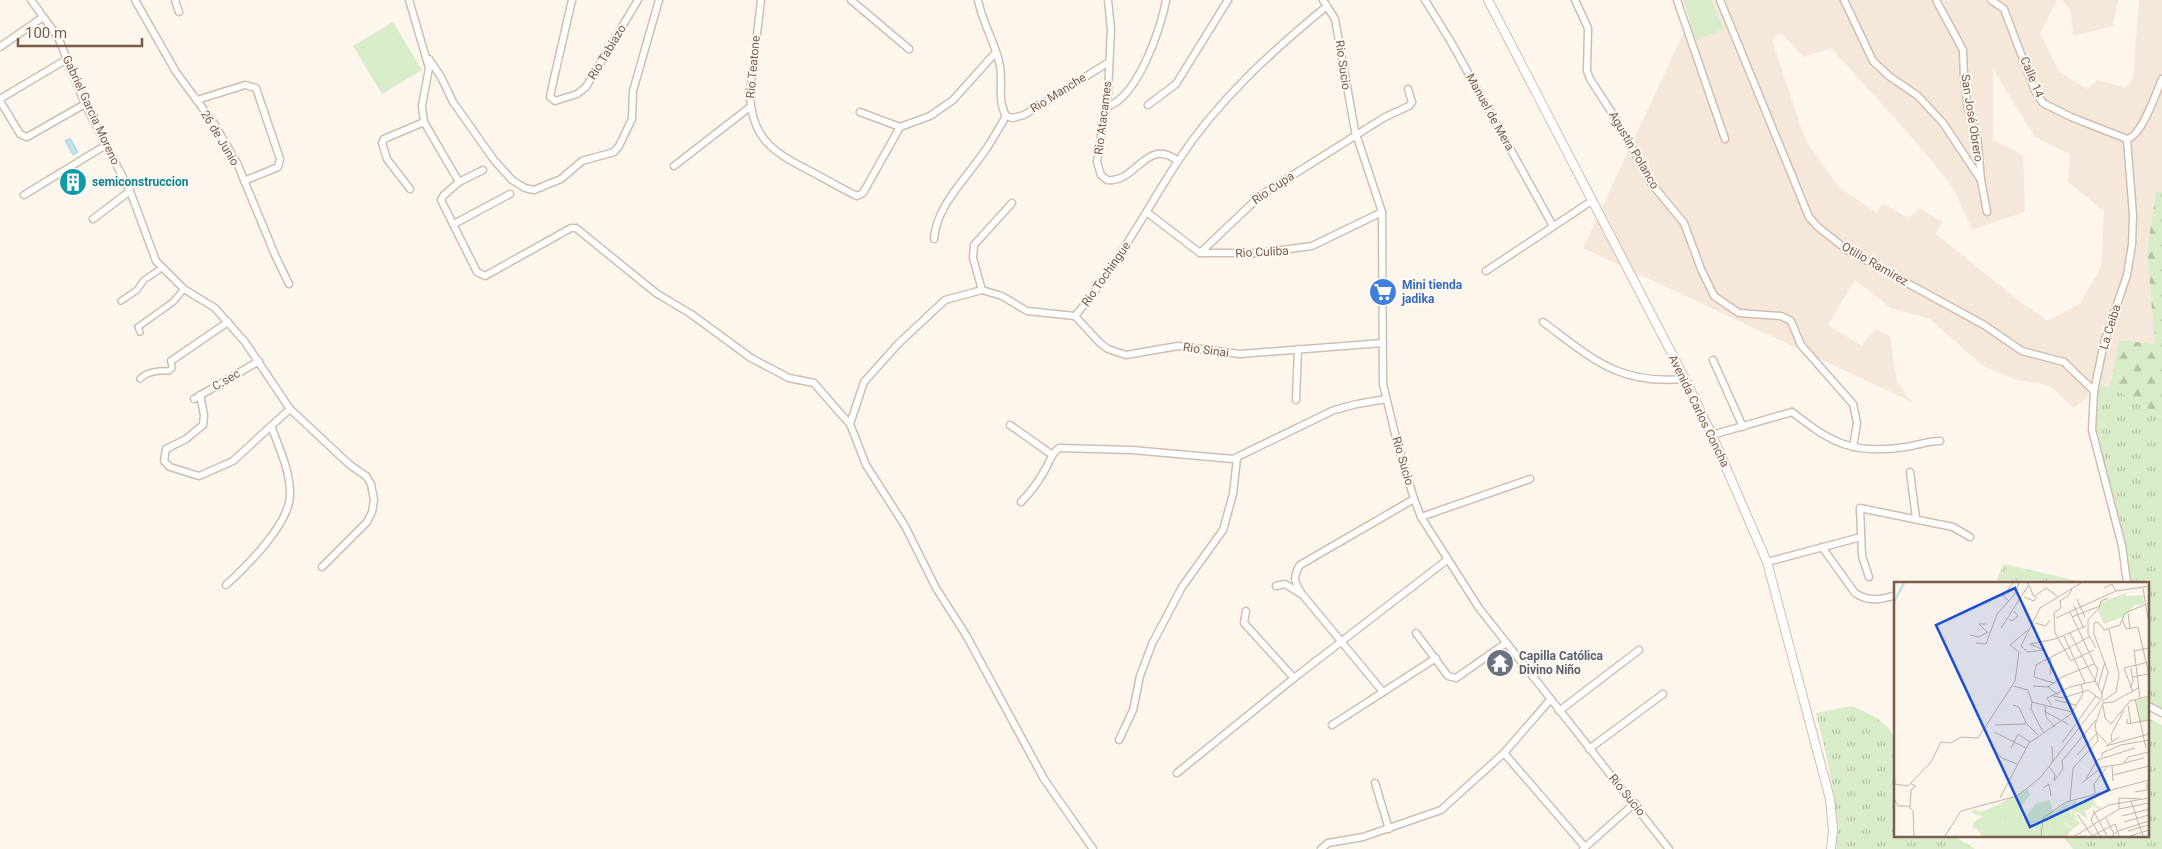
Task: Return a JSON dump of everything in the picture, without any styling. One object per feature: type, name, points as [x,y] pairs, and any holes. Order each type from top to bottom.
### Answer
[{"type":"street","name":"Gabriel Garcia Moreno","points":[[31,0],[58,37],[85,104],[130,191],[151,250],[162,268],[184,289],[205,300],[228,322],[259,361],[290,409],[350,466],[366,476],[371,484],[374,500],[372,512],[367,522],[322,567]]},
{"type":"street","name":"26 de Junio","points":[[135,0],[176,72],[216,126],[236,163],[289,284]]},
{"type":"street","points":[[175,0],[179,12]]},
{"type":"street","points":[[409,0],[427,56],[429,70],[422,106],[424,122],[459,182]]},
{"type":"street","name":"Rio Tabiazo","points":[[572,0],[550,97],[555,101],[577,94],[586,87],[638,0]]},
{"type":"street","points":[[427,56],[441,77],[452,102],[476,136],[512,180],[534,190],[562,179],[582,161],[614,152],[632,119],[633,91],[659,0]]},
{"type":"street","name":"Rio Teatone","points":[[761,0],[752,59],[750,107],[760,134],[782,156],[857,196],[863,193],[900,128]]},
{"type":"street","points":[[851,0],[909,49]]},
{"type":"street","points":[[934,239],[937,219],[986,150],[1006,116],[1001,103],[1001,69],[983,21],[978,0]]},
{"type":"street","name":"Rio Atacames","points":[[1108,0],[1111,29],[1109,62],[1106,107],[1098,162],[1102,178],[1113,181],[1118,180],[1149,157],[1157,154],[1166,153],[1178,161]]},
{"type":"street","points":[[1106,107],[1119,100],[1148,56],[1162,23],[1166,0]]},
{"type":"street","points":[[1148,105],[1176,84],[1228,0]]},
{"type":"street","name":"Rio Sucio","points":[[1323,0],[1335,19],[1338,29],[1341,62],[1356,135],[1382,212],[1383,384],[1414,499],[1421,517],[1479,608],[1550,700],[1635,803],[1669,849]]},
{"type":"street","name":"Manuel de Mera","points":[[1425,0],[1451,42],[1553,226]]},
{"type":"street","name":"Avenida Carlos Concha","points":[[1488,0],[1685,379],[1712,435],[1767,562],[1830,799],[1833,830],[1831,849]]},
{"type":"street","name":"Agustin Polanco","points":[[1575,0],[1589,32],[1587,71],[1590,79],[1616,119],[1650,183],[1684,223],[1701,269],[1714,296],[1739,313],[1782,316],[1791,320],[1802,345],[1853,404],[1857,423],[1854,447]]},
{"type":"street","points":[[1677,0],[1725,139]]},
{"type":"street","name":"Otilio Ramirez","points":[[1720,0],[1809,216],[1818,228],[1847,250],[1984,325],[2022,351],[2064,362],[2094,391]]},
{"type":"street","points":[[1844,0],[1873,61],[1889,76],[1918,96],[1943,123],[1981,180]]},
{"type":"street","name":"San José Obrero","points":[[1936,0],[1963,50],[1968,108],[1977,134],[1981,180],[1988,212]]},
{"type":"street","name":"Calle 14","points":[[1991,0],[2004,9],[2035,91],[2043,103],[2071,117],[2127,139]]},
{"type":"street","name":"Rio Tochingue","points":[[982,290],[1002,296],[1026,311],[1076,316],[1148,213],[1178,161],[1220,107],[1267,58],[1327,6]]},
{"type":"street","points":[[0,47],[44,17]]},
{"type":"street","points":[[860,112],[900,128],[930,116],[953,100],[996,52]]},
{"type":"street","points":[[67,59],[0,100],[20,134],[27,137],[85,104]]},
{"type":"street","name":"Rio Manche","points":[[1006,116],[1012,118],[1024,114],[1109,62]]},
{"type":"street","points":[[2127,139],[2134,136],[2144,120],[2162,79]]},
{"type":"street","points":[[197,100],[245,85],[256,88],[280,159],[278,167],[244,181]]},
{"type":"street","name":"Rio Cupa","points":[[1200,253],[1260,195],[1384,117],[1409,106],[1412,102],[1408,89]]},
{"type":"street","points":[[674,166],[750,107]]},
{"type":"street","points":[[410,189],[387,160],[382,144],[384,139],[424,122]]},
{"type":"street","name":"La Ceiba","points":[[2127,139],[2133,215],[2132,244],[2127,275],[2104,343],[2094,391],[2094,443],[2116,519],[2127,582]]},
{"type":"street","points":[[24,195],[106,145]]},
{"type":"street","points":[[483,170],[459,182],[441,200],[477,272],[485,276],[571,228],[582,230],[656,293],[691,314],[751,358],[788,378],[814,383],[850,424],[866,465],[905,526],[936,588],[966,635],[1044,779],[1093,849]]},
{"type":"street","points":[[93,219],[130,191]]},
{"type":"street","points":[[454,224],[510,194]]},
{"type":"street","points":[[1486,271],[1593,200]]},
{"type":"street","points":[[850,424],[864,382],[898,344],[946,300],[982,290],[973,258],[974,245],[1012,203]]},
{"type":"street","name":"Rio Culiba","points":[[1200,253],[1258,253],[1299,249],[1327,240],[1382,212]]},
{"type":"street","points":[[1148,213],[1200,253]]},
{"type":"street","points":[[121,301],[137,290],[144,280],[162,268]]},
{"type":"street","points":[[140,332],[138,327],[173,302],[184,289]]},
{"type":"street","name":"Rio Sinai","points":[[1076,316],[1100,343],[1108,349],[1126,355],[1178,346],[1240,354],[1383,343]]},
{"type":"street","points":[[140,379],[143,375],[161,370],[169,371],[172,368],[171,361],[228,322]]},
{"type":"street","points":[[1543,322],[1603,366],[1620,374],[1650,380],[1685,379]]},
{"type":"street","points":[[1296,400],[1298,350]]},
{"type":"street","points":[[1713,360],[1743,427]]},
{"type":"street","name":"C.sec","points":[[259,361],[197,397],[204,415],[203,425],[186,439],[166,449],[164,461],[170,467],[199,476],[233,461],[271,426]]},
{"type":"street","points":[[1021,502],[1031,492],[1042,475],[1051,454],[1059,448],[1237,458],[1310,420],[1334,410],[1386,399]]},
{"type":"street","points":[[226,585],[283,520],[290,497],[289,480],[271,426],[290,409]]},
{"type":"street","points":[[1712,435],[1792,412],[1824,437],[1854,447],[1882,450],[1940,441]]},
{"type":"street","points":[[1010,425],[1051,454]]},
{"type":"street","points":[[1119,740],[1133,710],[1140,676],[1152,644],[1182,587],[1223,530],[1233,494],[1237,458]]},
{"type":"street","points":[[1910,472],[1916,518]]},
{"type":"street","points":[[1421,517],[1530,479]]},
{"type":"street","points":[[1383,692],[1302,594],[1295,580],[1295,572],[1300,565],[1414,499]]},
{"type":"street","points":[[1869,577],[1862,556],[1860,508],[1953,527],[1970,537]]},
{"type":"street","points":[[1767,562],[1861,537]]},
{"type":"street","points":[[1822,547],[1855,593],[1860,597],[1884,599],[1894,596]]},
{"type":"street","points":[[1178,774],[1294,678],[1447,560]]},
{"type":"street","points":[[1276,586],[1286,584],[1302,594]]},
{"type":"street","points":[[1246,611],[1244,623],[1294,678]]},
{"type":"street","points":[[1416,633],[1448,676],[1456,678],[1506,643]]},
{"type":"street","points":[[1559,710],[1639,650]]},
{"type":"street","points":[[1332,725],[1436,658]]},
{"type":"street","points":[[1590,749],[1663,694]]},
{"type":"street","points":[[1321,849],[1328,844],[1363,838],[1441,810],[1504,753],[1550,700]]},
{"type":"street","points":[[2150,707],[2162,713]]},
{"type":"street","points":[[1504,753],[1584,848],[1635,803]]},
{"type":"street","points":[[1375,783],[1389,829]]},
{"type":"shaded area","points":[[1699,0],[2057,0],[2040,34],[2060,72],[2087,89],[2097,80],[2126,87],[2133,78],[2139,0],[2162,0],[2162,192],[2156,192],[2147,251],[2155,344],[2119,340],[2110,386],[2091,383],[2086,399],[2074,408],[2049,385],[2017,380],[1983,366],[1930,319],[1891,308],[1855,280],[1828,325],[1862,346],[1876,329],[1890,336],[1897,382],[1912,402],[1583,248]],"holes":[[[1781,33],[1804,57],[1831,48],[1915,141],[1952,186],[1972,230],[2025,212],[2023,155],[1993,140],[1993,69],[2035,137],[2070,154],[2068,182],[2104,211],[2101,267],[2080,303],[2048,321],[2022,303],[1936,234],[1943,222],[1919,208],[1909,218],[1882,203],[1877,213],[1840,188],[1808,144],[1772,40]]]},
{"type":"shaded area","points":[[2062,0],[2118,0],[2113,26],[2073,36],[2071,11]]},
{"type":"green space","points":[[1683,0],[1711,0],[1724,29],[1696,40]]},
{"type":"green space","points":[[393,22],[422,70],[382,94],[353,46]]},
{"type":"green space","points":[[2156,192],[2162,192],[2162,417],[2110,386],[2119,340],[2155,344],[2147,251]]},
{"type":"green space","points":[[2093,384],[2110,386],[2162,417],[2162,717],[2150,710],[2150,582],[2127,582],[2127,567],[2093,439]]},
{"type":"green space","points":[[2004,564],[2082,582],[1995,582]]},
{"type":"green space","points":[[1852,706],[1872,715],[1889,728],[1893,734],[1894,836],[1954,836],[1975,849],[1836,849],[1834,797],[1816,713]]},
{"type":"green space","points":[[2150,719],[2162,725],[2162,849],[2073,849],[2062,836],[2150,836]]},
{"type":"water","points":[[70,138],[78,152],[73,155],[65,141]]},
{"type":"place","name":"semiconstruccion","points":[[73,182]]},
{"type":"place","name":"Mini tienda jadika","points":[[1383,292]]},
{"type":"place","name":"Capilla Católica Divino Niño","points":[[1500,663]]}]
